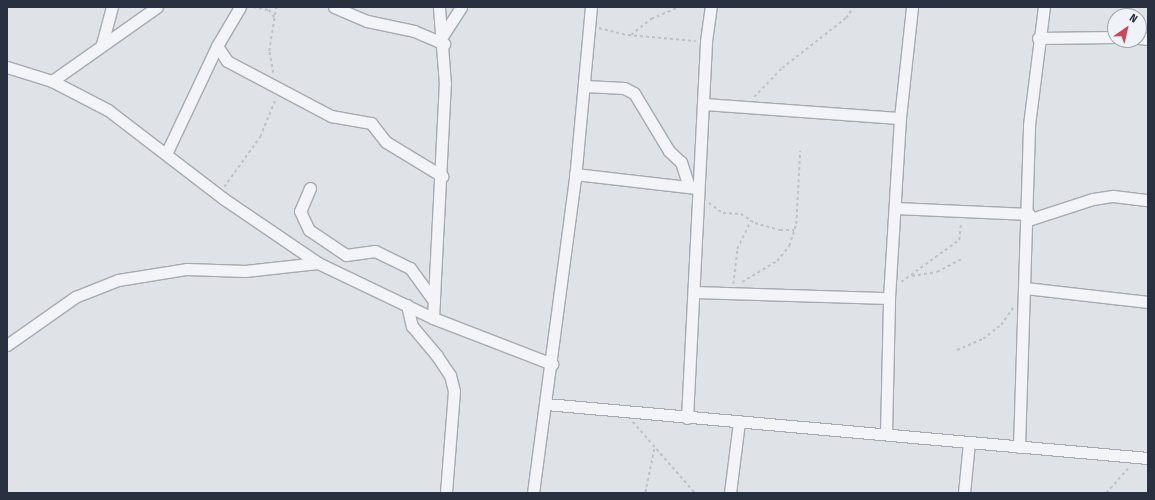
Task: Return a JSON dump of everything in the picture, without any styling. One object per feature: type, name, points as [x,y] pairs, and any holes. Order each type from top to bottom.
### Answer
[{"type":"street","points":[[102,44],[112,7]]},
{"type":"street","points":[[52,81],[102,44],[157,7]]},
{"type":"street","points":[[166,154],[217,46],[240,7]]},
{"type":"street","points":[[334,7],[367,22],[414,30],[444,40]]},
{"type":"street","points":[[433,318],[442,176],[444,40],[439,7]]},
{"type":"street","points":[[444,40],[462,7]]},
{"type":"street","points":[[533,493],[552,364],[576,174],[591,7]]},
{"type":"street","points":[[687,418],[694,292],[696,191],[704,104],[706,41],[711,7]]},
{"type":"street","points":[[886,434],[890,292],[900,118],[912,7]]},
{"type":"street","points":[[1019,447],[1024,301],[1029,217],[1029,125],[1038,38],[1044,7]]},
{"type":"street","points":[[1038,38],[1107,38]]},
{"type":"street","points":[[217,46],[227,61],[278,86],[331,116],[371,123],[386,142],[442,176]]},
{"type":"street","points":[[7,67],[52,81],[108,110],[218,194],[318,263],[433,318],[552,364]]},
{"type":"street","points":[[585,86],[624,88],[634,92],[669,151],[681,162],[696,191]]},
{"type":"street","points":[[704,104],[900,118]]},
{"type":"street","points":[[576,174],[696,191]]},
{"type":"street","points":[[310,188],[300,211],[309,230],[346,255],[375,251],[410,268],[434,302]]},
{"type":"street","points":[[895,208],[961,211],[1029,217],[1093,199],[1113,196],[1148,200]]},
{"type":"street","points":[[7,345],[75,297],[118,280],[187,269],[245,271],[318,263]]},
{"type":"street","points":[[1025,288],[1148,302]]},
{"type":"street","points":[[694,292],[890,292]]},
{"type":"street","points":[[407,305],[412,326],[438,356],[450,375],[454,391],[446,493]]},
{"type":"street","points":[[546,404],[687,418],[886,434],[1148,458]]},
{"type":"street","points":[[730,493],[739,422]]},
{"type":"street","points":[[964,493],[969,442]]},
{"type":"path","points":[[253,7],[270,10],[275,18]]},
{"type":"path","points":[[218,194],[260,137],[274,107],[278,86],[269,51],[276,7]]},
{"type":"path","points":[[630,36],[651,19],[679,7]]},
{"type":"path","points":[[744,107],[782,68],[846,18],[854,7]]},
{"type":"path","points":[[590,26],[630,36],[683,42],[706,41]]},
{"type":"path","points":[[751,220],[736,249],[732,288],[777,261],[788,248],[794,230],[800,151]]},
{"type":"path","points":[[696,191],[720,212],[741,214],[751,220],[780,230],[794,230]]},
{"type":"path","points":[[890,292],[959,240],[961,211]]},
{"type":"path","points":[[910,276],[937,272],[961,259]]},
{"type":"path","points":[[957,350],[983,339],[1004,321],[1015,306],[1024,301]]},
{"type":"path","points":[[625,411],[654,449],[695,493]]},
{"type":"path","points":[[646,493],[654,449]]},
{"type":"path","points":[[1106,493],[1136,457]]}]
